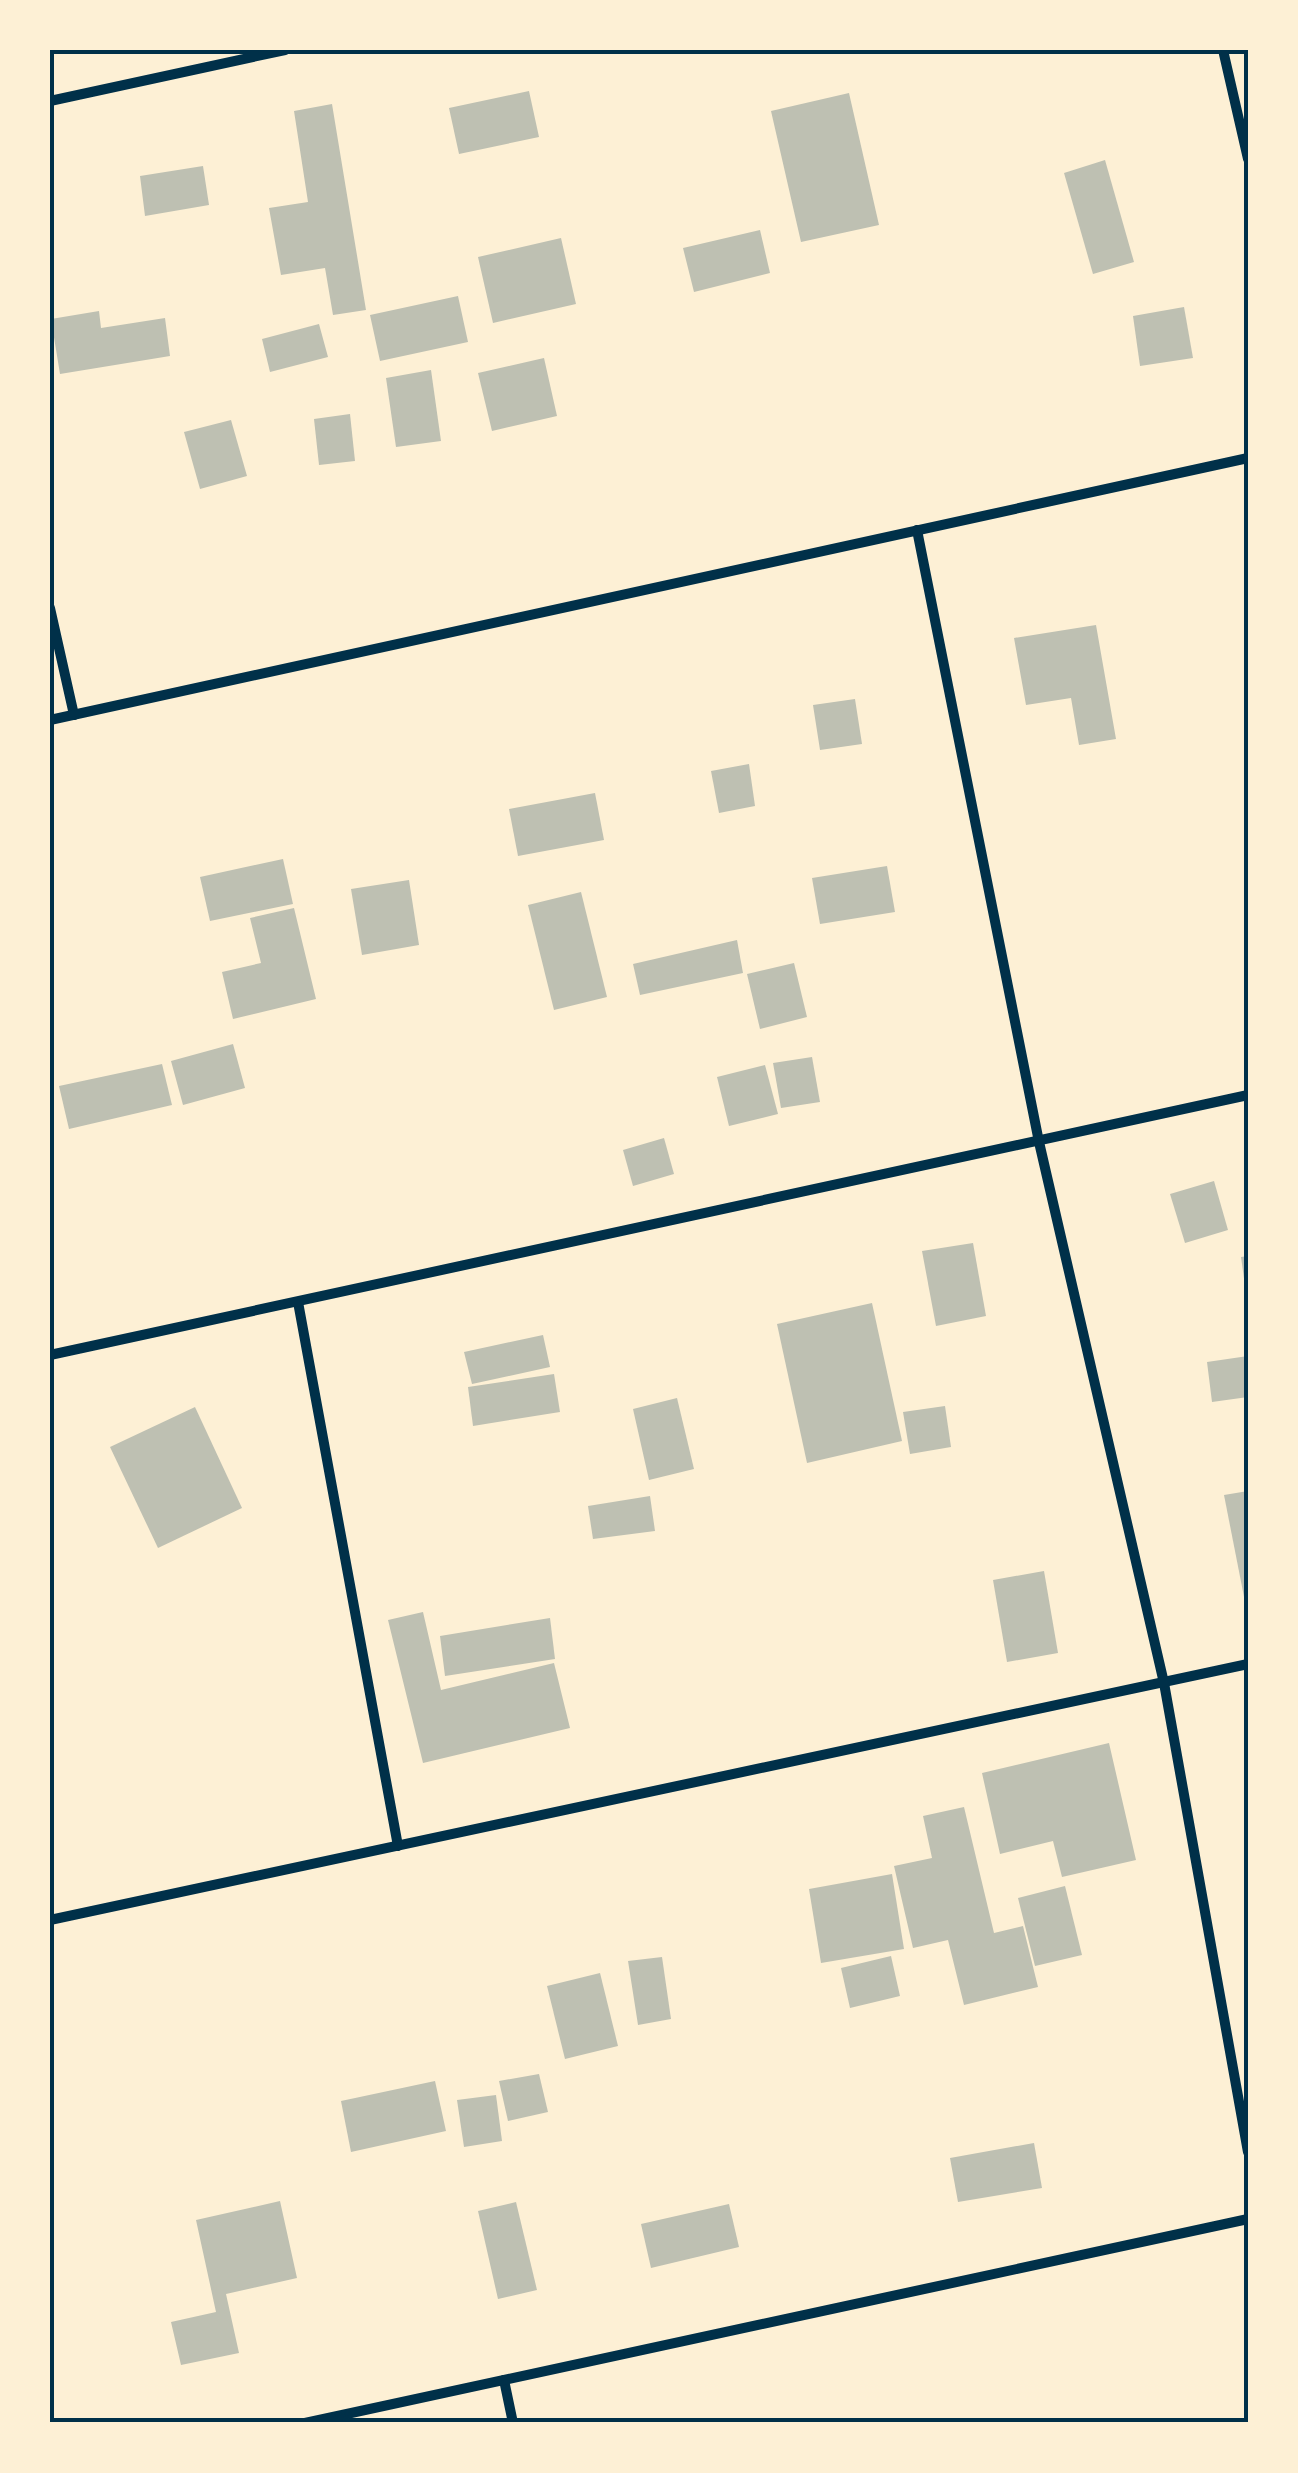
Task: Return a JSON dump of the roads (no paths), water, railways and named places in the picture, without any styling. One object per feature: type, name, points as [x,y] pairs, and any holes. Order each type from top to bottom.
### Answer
[{"type":"street","points":[[1223,50],[1248,159]]},
{"type":"street","points":[[50,101],[279,51]]},
{"type":"street","points":[[50,720],[1248,458]]},
{"type":"street","points":[[917,530],[1039,1142],[1164,1682],[1248,2152]]},
{"type":"street","points":[[50,608],[74,715]]},
{"type":"street","points":[[50,1356],[1248,1095]]},
{"type":"street","points":[[298,1302],[398,1846]]},
{"type":"street","points":[[50,1920],[1248,1664]]},
{"type":"street","points":[[305,2423],[1248,2218]]},
{"type":"street","points":[[504,2380],[513,2423]]}]
